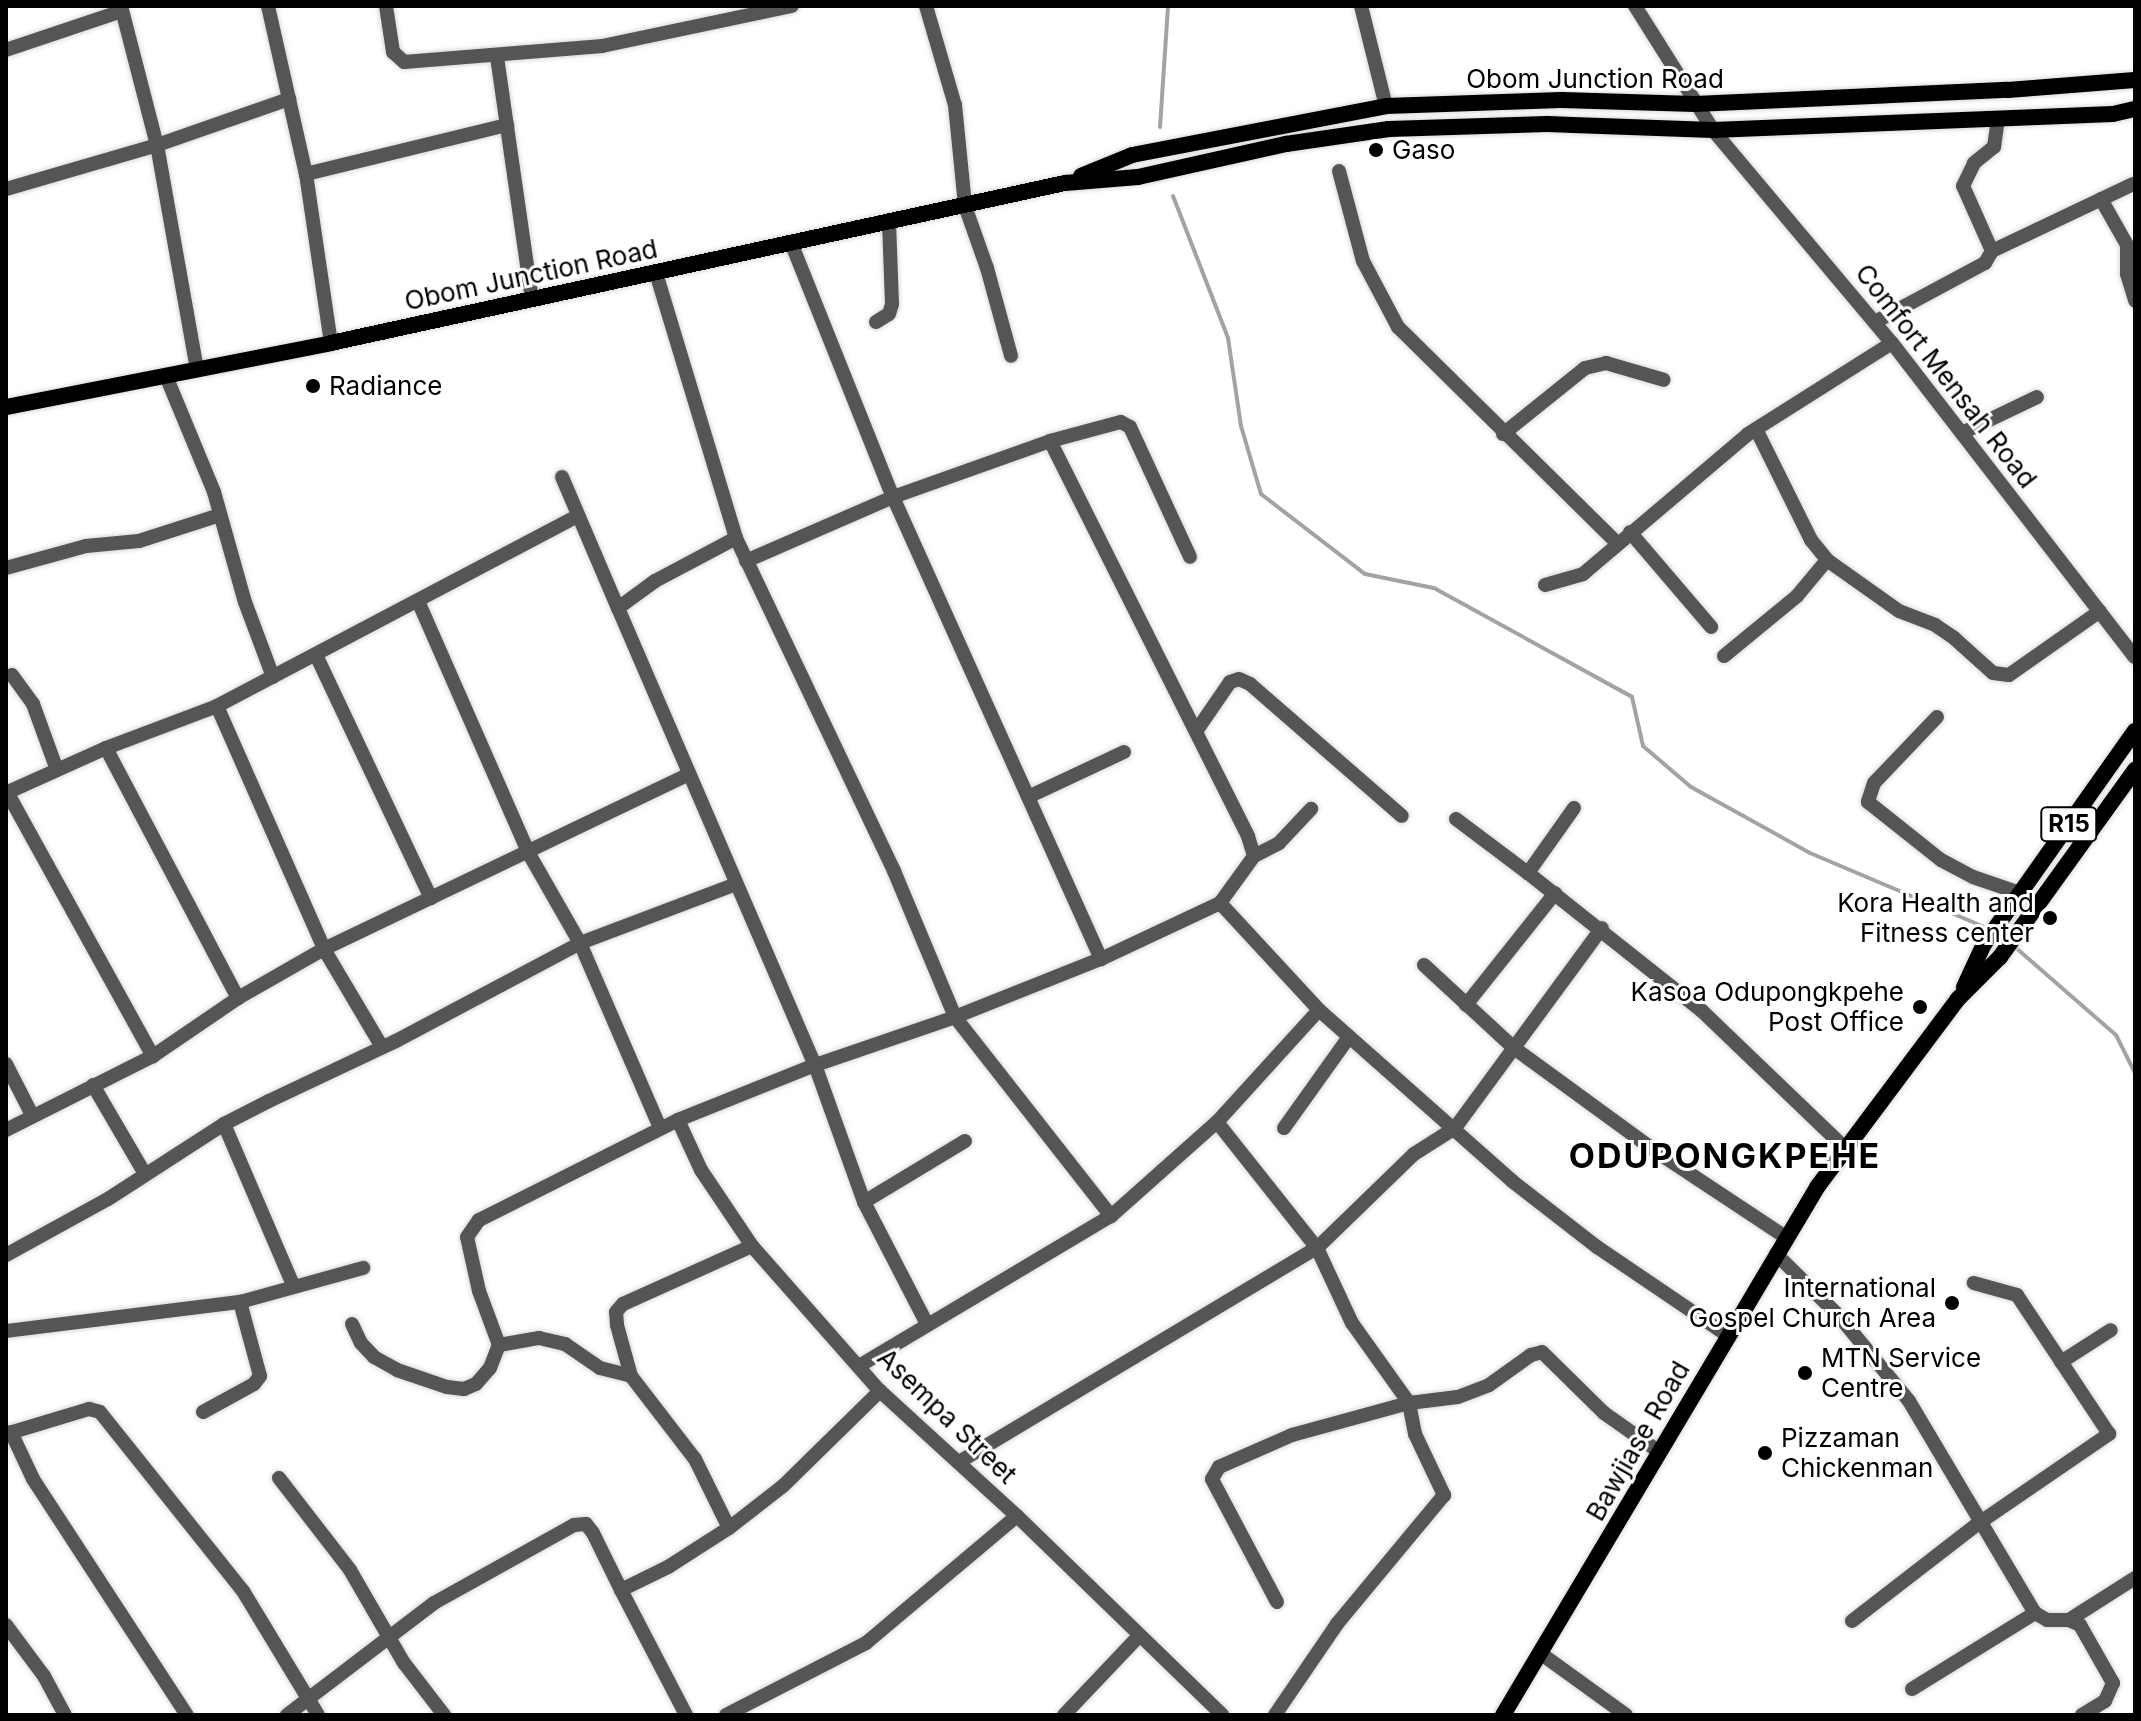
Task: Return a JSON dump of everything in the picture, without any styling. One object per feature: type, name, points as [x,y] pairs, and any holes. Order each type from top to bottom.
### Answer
[{"type":"main road","name":"Obom Junction Road","points":[[1065,183],[1132,155],[1386,106],[1561,100],[1695,104],[2008,90],[2135,80]]},
{"type":"main road","name":"Obom Junction Road","points":[[6,407],[331,343],[889,224],[1065,183],[1138,177],[1286,144],[1389,129],[1547,124],[1713,130],[2113,114],[2135,109]]},
{"type":"main road","name":"Bawjiase Road","points":[[1958,999],[1984,944],[2135,731]]},
{"type":"main road","name":"Bawjiase Road","points":[[1503,1715],[1818,1186],[1848,1151],[1958,999],[2000,957],[2135,770]]},
{"type":"street","points":[[268,6],[306,174],[331,343]]},
{"type":"street","points":[[386,6],[397,59],[404,62],[497,57],[602,46],[792,6]]},
{"type":"street","points":[[926,6],[955,105],[965,206],[987,268],[1011,356]]},
{"type":"street","points":[[1361,6],[1386,106]]},
{"type":"street","name":"Comfort Mensah Road","points":[[1635,6],[1713,130],[1892,343],[2135,657]]},
{"type":"street","points":[[6,50],[122,8],[157,145],[197,369]]},
{"type":"street","points":[[497,57],[532,299]]},
{"type":"street","points":[[6,189],[157,145],[289,99]]},
{"type":"street","points":[[1992,251],[1963,186],[1974,163],[1994,147],[1998,119]]},
{"type":"street","points":[[306,174],[507,125]]},
{"type":"street","points":[[1339,171],[1363,261],[1398,327],[1503,434],[1617,543]]},
{"type":"street","points":[[1875,322],[1985,263],[1992,251],[2133,184]]},
{"type":"street","points":[[2101,199],[2127,245],[2127,274],[2135,301]]},
{"type":"street","points":[[876,322],[889,314],[892,304],[889,224]]},
{"type":"street","points":[[792,245],[893,497],[1101,959]]},
{"type":"street","points":[[656,273],[736,538],[894,871],[955,1017],[1111,1216]]},
{"type":"street","points":[[1545,585],[1583,574],[1756,429],[1892,343]]},
{"type":"street","points":[[1503,434],[1585,368],[1606,363],[1664,380]]},
{"type":"street","points":[[166,376],[220,515],[245,602],[273,677]]},
{"type":"street","points":[[1962,433],[2037,397]]},
{"type":"street","points":[[746,561],[893,497],[1050,441],[1121,422],[1130,427],[1190,557]]},
{"type":"street","points":[[1756,429],[1811,540],[1827,560],[1899,611],[1935,625],[2001,676],[2009,675],[2100,611]]},
{"type":"street","points":[[1050,441],[1235,805],[1254,856]]},
{"type":"street","points":[[562,477],[815,1065],[864,1202],[927,1324]]},
{"type":"street","points":[[6,568],[86,546],[139,541],[220,515]]},
{"type":"street","points":[[153,1056],[6,793],[106,748],[217,706],[578,516]]},
{"type":"street","points":[[1630,532],[1711,627]]},
{"type":"street","points":[[618,608],[655,581],[736,538]]},
{"type":"street","points":[[1724,656],[1797,596],[1827,560]]},
{"type":"street","points":[[418,601],[528,852],[580,943],[660,1128]]},
{"type":"street","points":[[316,655],[431,898]]},
{"type":"street","points":[[12,675],[33,704],[57,770]]},
{"type":"street","points":[[1197,730],[1230,682],[1239,679],[1250,684],[1402,816]]},
{"type":"street","points":[[217,706],[324,949],[382,1047]]},
{"type":"street","points":[[1937,717],[1874,783],[1868,802],[1941,860],[1973,877],[2020,893]]},
{"type":"street","points":[[106,748],[238,998]]},
{"type":"street","points":[[1028,797],[1124,752]]},
{"type":"street","points":[[6,1130],[153,1056],[238,998],[324,949],[689,774]]},
{"type":"street","points":[[1528,873],[1574,808]]},
{"type":"street","points":[[352,1324],[361,1343],[374,1357],[397,1370],[447,1387],[464,1389],[476,1384],[490,1368],[499,1345],[479,1291],[467,1237],[479,1220],[678,1120],[815,1065],[955,1017],[1101,959],[1220,903],[1254,856],[1279,843],[1311,809]]},
{"type":"street","points":[[1456,819],[1602,928],[1702,1011],[1848,1151]]},
{"type":"street","points":[[6,1255],[108,1199],[224,1124],[382,1047],[580,943],[736,884]]},
{"type":"street","points":[[1466,1005],[1555,893]]},
{"type":"street","points":[[1220,903],[1319,1010],[1512,1181],[1597,1247],[1727,1335]]},
{"type":"street","points":[[959,1462],[1317,1248],[1414,1154],[1455,1128],[1602,928]]},
{"type":"street","points":[[1424,965],[1514,1048],[1654,1150],[1787,1238]]},
{"type":"street","points":[[859,1366],[1111,1216],[1217,1122],[1319,1010]]},
{"type":"street","points":[[1284,1128],[1349,1037]]},
{"type":"street","points":[[6,1064],[32,1115]]},
{"type":"street","points":[[93,1085],[145,1174]]},
{"type":"street","name":"Asempa Street","points":[[678,1120],[701,1170],[752,1246],[880,1391],[1017,1516],[1222,1715]]},
{"type":"street","points":[[1217,1122],[1317,1248],[1352,1323],[1409,1403],[1415,1434],[1444,1495],[1337,1624],[1275,1715]]},
{"type":"street","points":[[224,1124],[293,1285]]},
{"type":"street","points":[[864,1202],[965,1141]]},
{"type":"street","points":[[729,1528],[695,1459],[631,1376],[616,1312],[623,1304],[752,1246]]},
{"type":"street","points":[[1776,1254],[1839,1316],[1909,1401],[2035,1613],[2047,1620],[2069,1620],[2080,1625],[2113,1683],[2105,1701],[2082,1715]]},
{"type":"street","points":[[6,1331],[240,1302],[363,1268]]},
{"type":"street","points":[[1852,1621],[1979,1523],[2109,1434],[2017,1295],[1974,1283]]},
{"type":"street","points":[[203,1412],[254,1384],[260,1376],[240,1302]]},
{"type":"street","points":[[2061,1362],[2111,1330]]},
{"type":"street","points":[[499,1345],[539,1338],[565,1344],[600,1368],[631,1376]]},
{"type":"street","points":[[1277,1602],[1216,1492],[1212,1479],[1219,1467],[1292,1435],[1409,1403],[1468,1393],[1489,1385],[1531,1355],[1542,1352],[1604,1413],[1658,1451]]},
{"type":"street","points":[[621,1590],[668,1567],[729,1528],[783,1486],[880,1391]]},
{"type":"street","points":[[187,1715],[33,1479],[8,1433],[89,1409],[100,1412],[243,1591],[318,1715]]},
{"type":"street","points":[[279,1478],[350,1570],[404,1663],[444,1715]]},
{"type":"street","points":[[726,1715],[866,1643],[1017,1516]]},
{"type":"street","points":[[287,1715],[434,1603],[574,1525],[586,1524],[686,1715]]},
{"type":"street","points":[[2069,1620],[2135,1578]]},
{"type":"street","points":[[1912,1689],[2035,1613]]},
{"type":"street","points":[[6,1625],[44,1676],[65,1715]]},
{"type":"street","points":[[1064,1715],[1139,1636]]},
{"type":"street","points":[[1540,1653],[1626,1715]]},
{"type":"waterway","points":[[1160,127],[1168,6]]},
{"type":"waterway","points":[[1173,196],[1228,338],[1241,426],[1261,494],[1365,574],[1434,588],[1632,697],[1643,746],[1691,787],[1810,853],[1987,928]]},
{"type":"waterway","points":[[2015,947],[2116,1035],[2135,1073]]},
{"type":"place","name":"Gaso","points":[[1376,150]]},
{"type":"place","name":"Radiance","points":[[313,386]]},
{"type":"place","name":"Kora Health and Fitness center","points":[[2050,918]]},
{"type":"place","name":"Kasoa Odupongkpehe Post Office","points":[[1920,1007]]},
{"type":"place","name":"International Gospel Church Area","points":[[1952,1303]]},
{"type":"place","name":"MTN Service Centre","points":[[1805,1373]]},
{"type":"place","name":"Pizzaman Chickenman","points":[[1765,1453]]},
{"type":"district","name":"ODUPONGKPEHE","points":[[1725,1156]]}]
